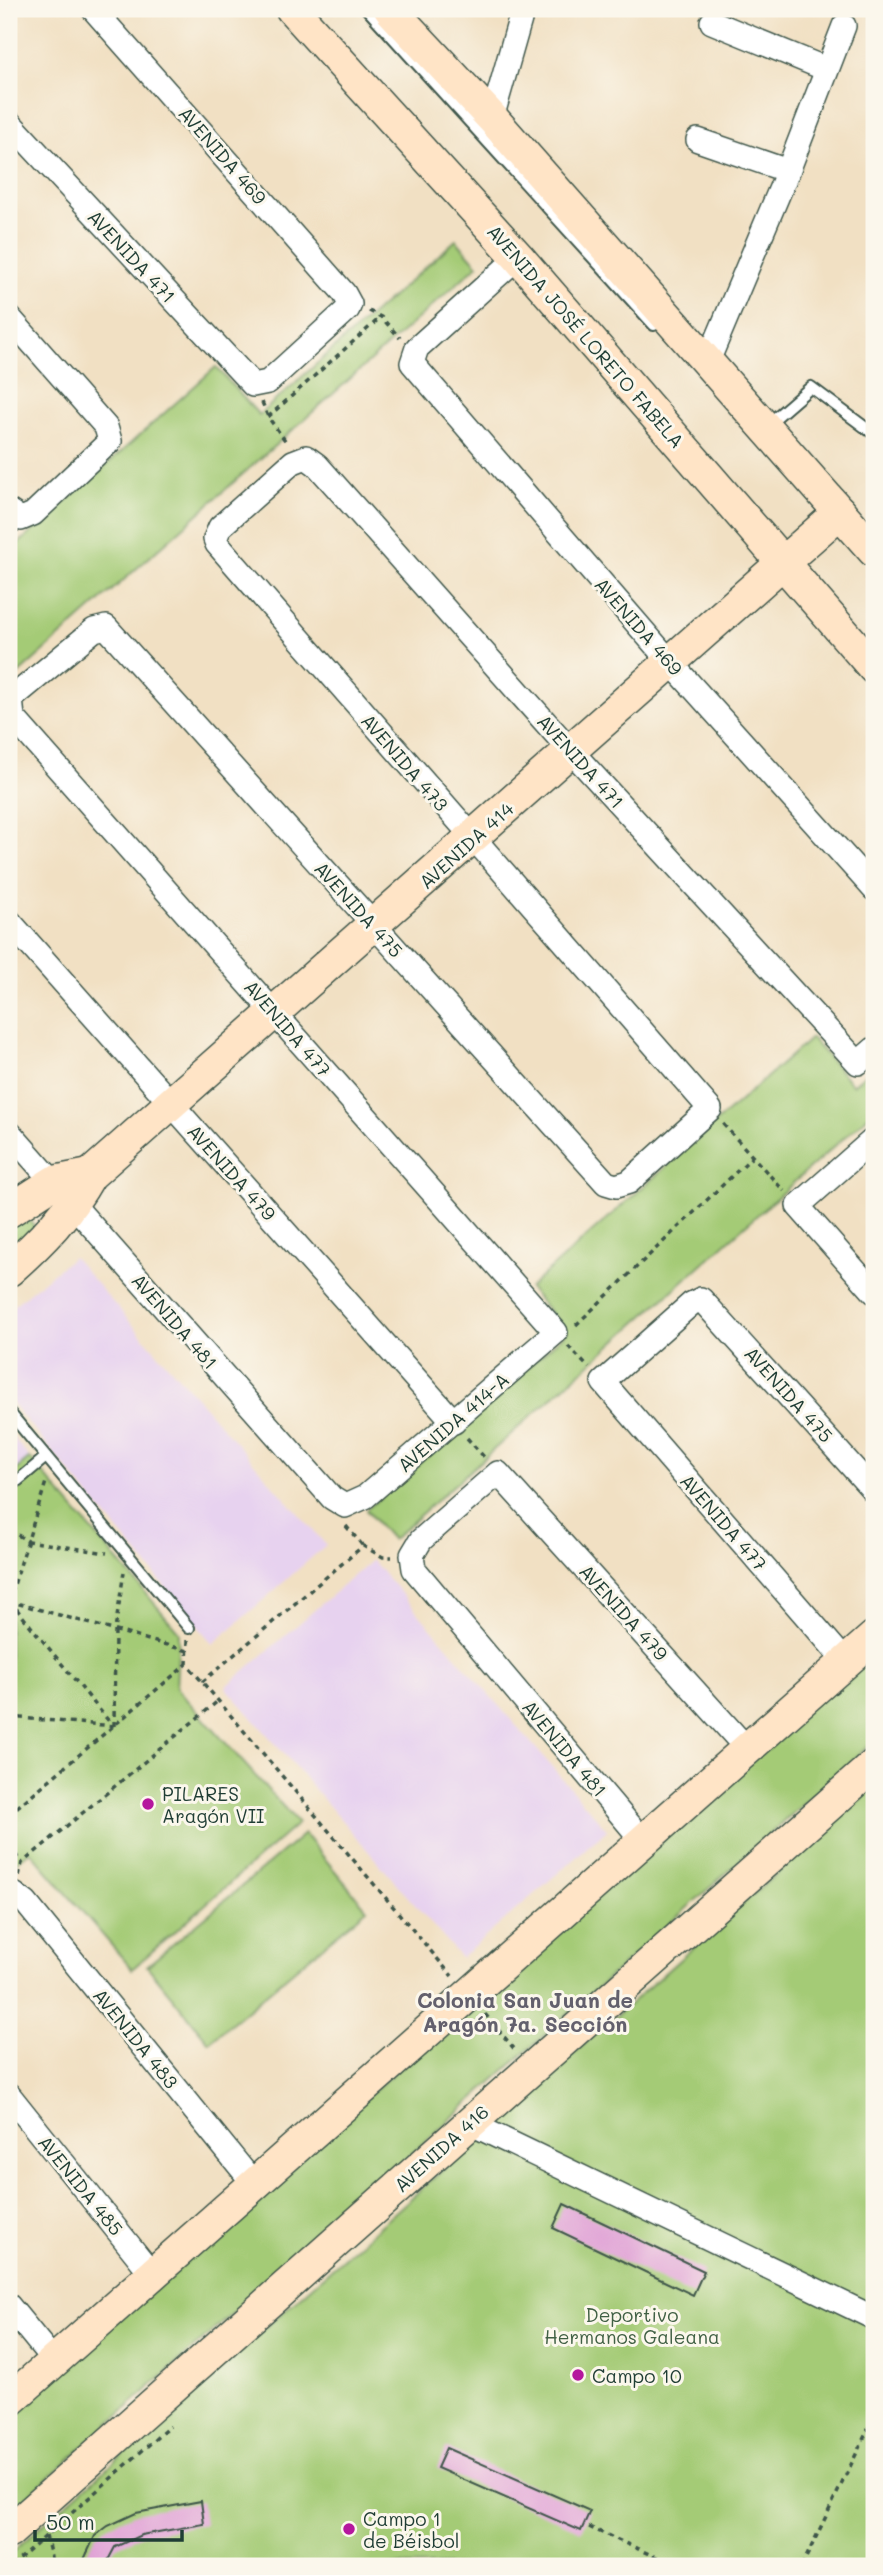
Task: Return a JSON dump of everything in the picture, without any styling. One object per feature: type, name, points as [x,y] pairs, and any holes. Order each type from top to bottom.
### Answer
[{"type":"street","name":"AVENIDA 469","points":[[93,9],[344,293],[350,304]]},
{"type":"street","name":"AVENIDA JOSÉ LORETO FABELA","points":[[292,9],[518,257],[874,668]]},
{"type":"street","points":[[390,9],[492,118],[874,551]]},
{"type":"street","points":[[492,118],[523,9]]},
{"type":"street","points":[[712,23],[826,69]]},
{"type":"street","points":[[708,361],[788,171],[844,26]]},
{"type":"street","name":"AVENIDA 471","points":[[9,122],[249,383],[258,386]]},
{"type":"street","points":[[698,139],[788,171]]},
{"type":"street","points":[[412,355],[518,257]]},
{"type":"street","points":[[258,386],[277,374],[344,314],[350,304]]},
{"type":"street","points":[[9,317],[106,427],[110,441],[102,452],[33,514],[15,515]]},
{"type":"street","name":"AVENIDA 469","points":[[412,355],[414,367],[670,662],[874,889]]},
{"type":"street","name":"AVENIDA 471","points":[[303,458],[317,465],[571,751],[866,1056]]},
{"type":"street","name":"AVENIDA 473","points":[[303,458],[220,527],[215,539],[219,548],[710,1109]]},
{"type":"street","name":"AVENIDA 414","points":[[9,1211],[63,1193],[90,1175],[839,512]]},
{"type":"street","name":"AVENIDA 477","points":[[106,627],[94,630],[11,699],[10,710],[19,725],[559,1336]]},
{"type":"street","name":"AVENIDA 475","points":[[106,627],[606,1183],[616,1186],[629,1181],[710,1109]]},
{"type":"street","name":"AVENIDA 479","points":[[9,921],[454,1422]]},
{"type":"street","name":"AVENIDA 481","points":[[9,1132],[331,1498],[345,1506]]},
{"type":"street","points":[[874,1139],[798,1206],[874,1292]]},
{"type":"street","name":"AVENIDA 414","points":[[9,1270],[46,1238],[63,1193]]},
{"type":"street","name":"AVENIDA 475","points":[[603,1382],[691,1304],[701,1299],[874,1491]]},
{"type":"street","name":"AVENIDA 414-A","points":[[345,1506],[365,1497],[559,1336]]},
{"type":"street","name":"AVENIDA 477","points":[[603,1382],[846,1662]]},
{"type":"street","points":[[412,1555],[421,1540],[498,1473]]},
{"type":"street","name":"AVENIDA 479","points":[[498,1473],[749,1751]]},
{"type":"street","name":"AVENIDA 481","points":[[412,1555],[414,1569],[644,1842]]},
{"type":"street","points":[[9,2402],[749,1751],[874,1637]]},
{"type":"street","name":"AVENIDA 416","points":[[9,2532],[874,1765]]},
{"type":"street","name":"AVENIDA 483","points":[[12,1895],[26,1903],[255,2185]]},
{"type":"street","name":"AVENIDA 485","points":[[9,2095],[153,2275]]},
{"type":"street","points":[[482,2129],[874,2318]]},
{"type":"street","points":[[9,2306],[54,2361]]},
{"type":"lane","points":[[367,9],[663,335]]},
{"type":"lane","points":[[765,426],[811,387],[874,433]]},
{"type":"lane","points":[[802,488],[839,512]]},
{"type":"lane","points":[[9,1412],[188,1628]]},
{"type":"lane","points":[[9,1488],[49,1460]]},
{"type":"path","points":[[350,304],[381,317],[412,355]]},
{"type":"path","points":[[268,417],[381,317]]},
{"type":"path","points":[[258,386],[268,417],[303,458]]},
{"type":"path","points":[[710,1109],[798,1206]]},
{"type":"path","points":[[603,1382],[559,1336],[752,1157]]},
{"type":"path","points":[[454,1422],[498,1473]]},
{"type":"path","points":[[10,1813],[9,1600],[49,1460]]},
{"type":"path","points":[[9,1530],[28,1541],[129,1556],[119,1586],[115,1630],[114,1726]]},
{"type":"path","points":[[202,1682],[363,1546],[383,1557],[412,1555]]},
{"type":"path","points":[[9,1600],[188,1651]]},
{"type":"path","points":[[9,1600],[114,1726]]},
{"type":"path","points":[[188,1628],[187,1664],[530,2068]]},
{"type":"path","points":[[10,1813],[187,1664]]},
{"type":"path","points":[[12,1895],[22,1863],[218,1701]]},
{"type":"path","points":[[9,1717],[114,1726]]},
{"type":"path","points":[[9,1846],[22,1863]]},
{"type":"path","points":[[802,2566],[874,2417]]},
{"type":"path","points":[[589,2527],[676,2566]]},
{"type":"path","points":[[46,2536],[53,2566]]},
{"type":"shaded area","points":[[73,1257],[326,1545],[213,1644],[9,1400],[9,1309]]},
{"type":"shaded area","points":[[9,1433],[30,1458],[9,1476]]},
{"type":"shaded area","points":[[372,1560],[607,1830],[461,1958],[226,1687]]},
{"type":"green space","points":[[456,240],[478,265],[9,682],[9,552],[216,367],[259,415]]},
{"type":"green space","points":[[811,1038],[853,1085],[874,1067],[874,1111],[392,1540],[366,1510],[567,1332],[529,1288]]},
{"type":"green space","points":[[20,1208],[44,1239],[9,1267],[9,1217]]},
{"type":"green space","points":[[30,1458],[179,1632],[176,1688],[298,1823],[132,1969],[30,1851],[9,1867],[9,1818],[15,1813],[9,1804],[9,1476]]},
{"type":"green space","points":[[874,1646],[874,1741],[9,2513],[9,2415]]},
{"type":"green space","name":"Deportivo Hermanos Galeana","points":[[874,1787],[874,2566],[9,2566],[9,2555]]},
{"type":"green space","points":[[304,1834],[367,1909],[209,2042],[147,1966]]},
{"type":"building","points":[[564,2204],[704,2271],[693,2295],[553,2228]]},
{"type":"building","points":[[446,2448],[590,2511],[581,2531],[437,2468]]},
{"type":"building","points":[[201,2501],[204,2524],[141,2535],[115,2547],[105,2566],[81,2566],[95,2536],[108,2526],[136,2513]]},
{"type":"place","name":"PILARES Aragón VII","points":[[148,1804]]},
{"type":"place","name":"Campo 10","points":[[578,2375]]},
{"type":"place","name":"Campo 1 de Béisbol","points":[[349,2529]]},
{"type":"district","name":"Colonia San Juan de Aragón 7a. Sección","points":[[525,2011]]}]
